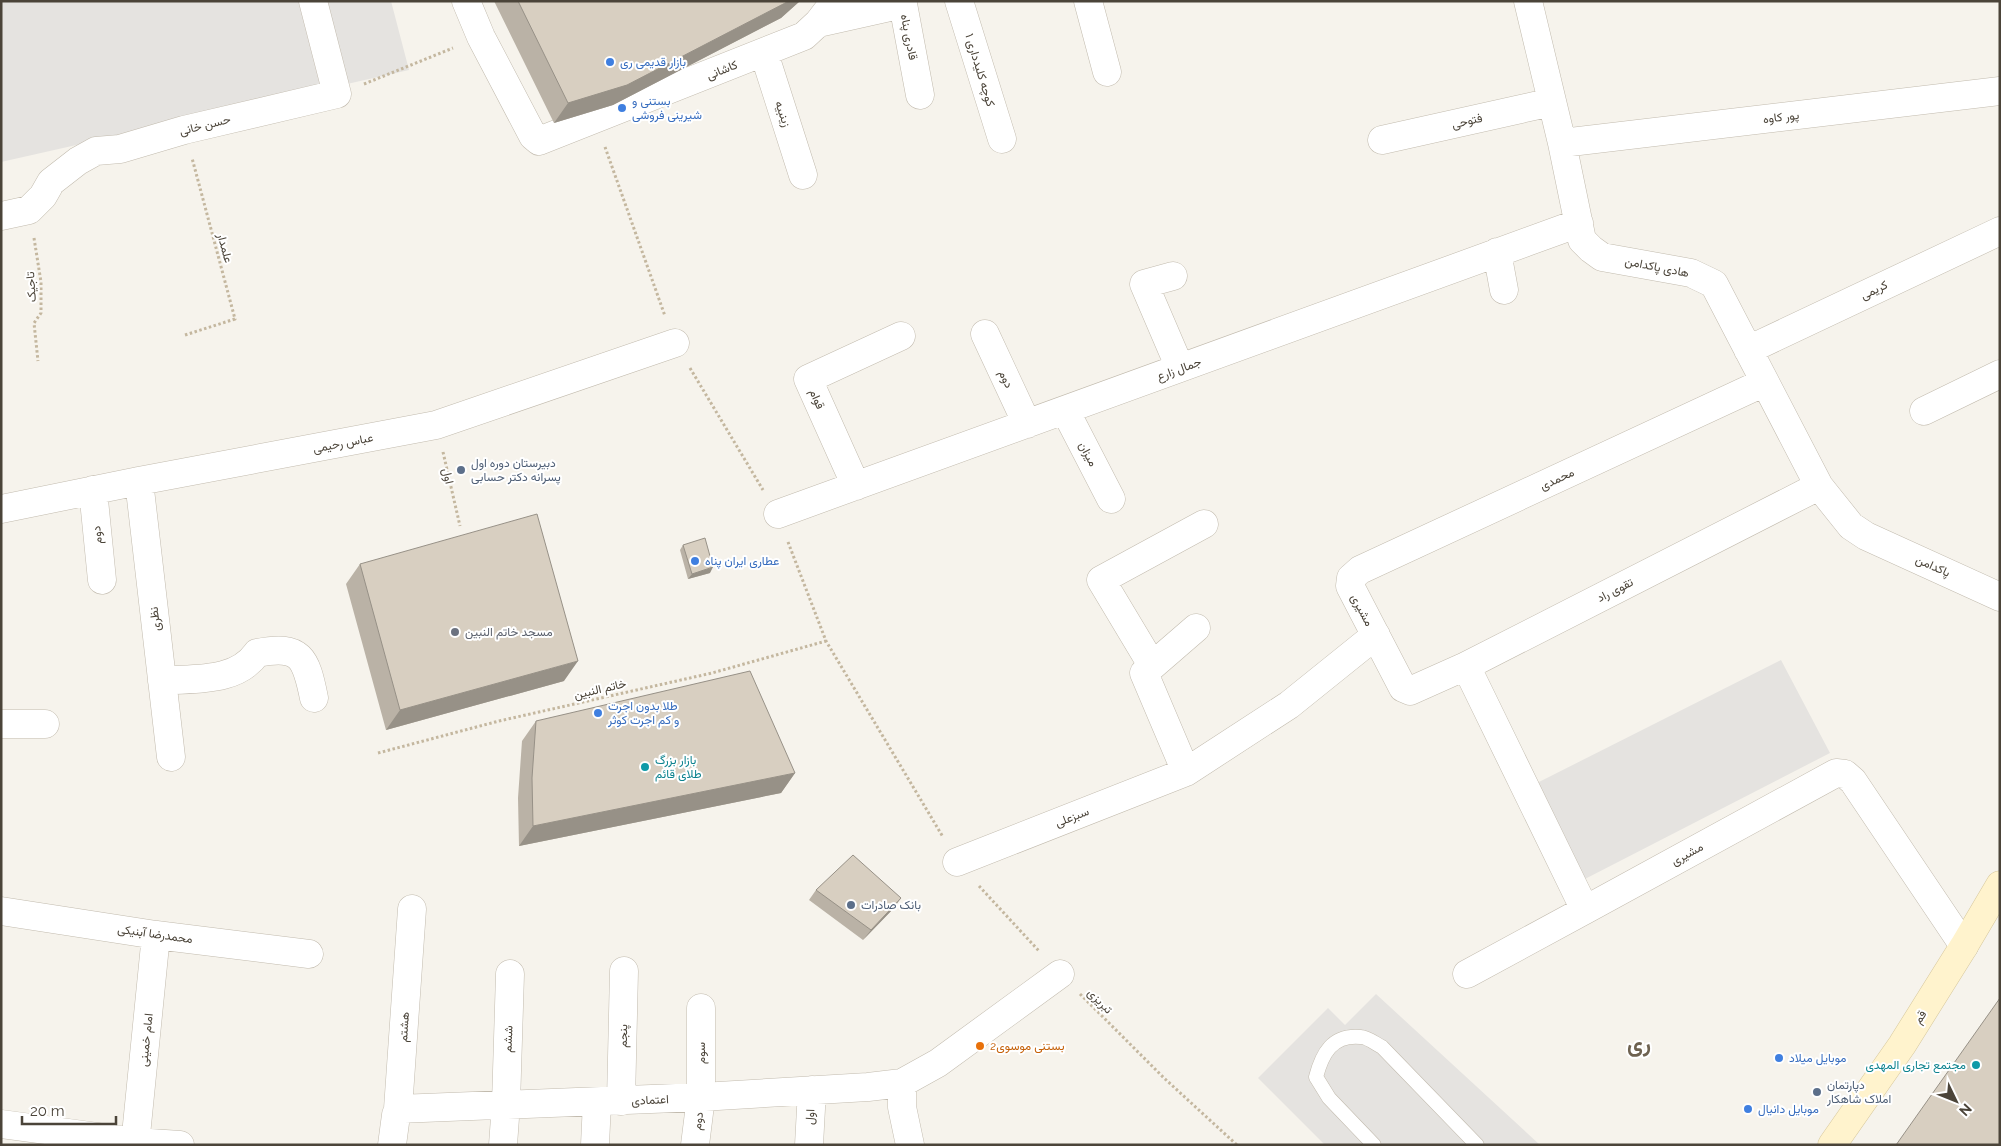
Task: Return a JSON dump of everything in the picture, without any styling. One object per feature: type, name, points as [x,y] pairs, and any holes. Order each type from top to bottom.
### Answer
[{"type":"main road","name":"قم","points":[[1832,1145],[1902,1045],[2000,885]]},
{"type":"street","points":[[313,1],[338,94]]},
{"type":"street","points":[[466,1],[481,37]]},
{"type":"street","name":"کاشانی","points":[[481,37],[536,139],[539,141],[804,36],[818,23],[836,1]]},
{"type":"street","name":"کوچه کلیدداری ۱","points":[[959,1],[1002,138]]},
{"type":"street","points":[[1088,1],[1108,72]]},
{"type":"street","name":"هادی پاکدامن","points":[[1528,1],[1562,143],[1582,240],[1602,257],[1691,272],[1714,284],[1819,486],[1851,526],[1866,536]]},
{"type":"street","name":"قادری پناه","points":[[818,23],[903,4],[920,95]]},
{"type":"street","name":"زینبیه","points":[[764,53],[803,175]]},
{"type":"street","name":"پور کاوه","points":[[1562,143],[2000,91]]},
{"type":"street","name":"حسن خانی","points":[[29,210],[43,196],[51,182],[78,161],[96,151],[120,149],[184,130],[338,94]]},
{"type":"street","name":"فتوحی","points":[[1382,140],[1552,102]]},
{"type":"street","points":[[1,216],[29,210]]},
{"type":"street","name":"جمال زارع","points":[[778,514],[1579,223]]},
{"type":"street","name":"کریمی","points":[[1748,350],[2000,231]]},
{"type":"street","points":[[1497,252],[1504,290]]},
{"type":"street","points":[[1173,276],[1144,284],[1180,368]]},
{"type":"street","name":"دوم","points":[[985,334],[1027,424]]},
{"type":"street","name":"قوام","points":[[856,486],[808,379],[901,336]]},
{"type":"street","name":"عباس رحیمی","points":[[1,509],[436,425],[675,342]]},
{"type":"street","points":[[1924,411],[2000,374]]},
{"type":"street","name":"محمدی","points":[[1351,578],[1369,566],[1765,382]]},
{"type":"street","name":"میزان","points":[[1065,410],[1111,499]]},
{"type":"street","name":"نظری","points":[[139,481],[171,757]]},
{"type":"street","name":"تقوی راد","points":[[1410,691],[1466,666],[1819,486]]},
{"type":"street","name":"دوم","points":[[93,490],[102,580]]},
{"type":"street","points":[[1152,665],[1101,580],[1204,524]]},
{"type":"street","name":"پاکدامن","points":[[1866,536],[2000,597]]},
{"type":"street","name":"مشیری","points":[[1351,578],[1350,586],[1403,688],[1410,691]]},
{"type":"street","points":[[1186,772],[1144,673],[1196,628]]},
{"type":"street","name":"سبزعلی","points":[[957,862],[1186,772],[1289,705],[1376,635]]},
{"type":"street","points":[[162,681],[225,676],[252,660],[257,653],[278,649],[295,654],[304,660],[314,698]]},
{"type":"street","points":[[1466,666],[1585,910],[1467,974]]},
{"type":"street","points":[[1,724],[44,724]]},
{"type":"street","name":"مشیری","points":[[1585,910],[1836,773],[1844,774],[1853,781],[1964,946]]},
{"type":"street","name":"هشتم","points":[[392,1145],[398,1109],[412,909]]},
{"type":"street","name":"محمدرضا آبنیکی","points":[[1,911],[156,935],[309,954]]},
{"type":"street","name":"امام خمینی","points":[[135,1143],[156,935]]},
{"type":"street","name":"پنجم","points":[[595,1145],[609,1102],[624,971]]},
{"type":"street","name":"ششم","points":[[503,1145],[510,974]]},
{"type":"street","name":"اعتمادی","points":[[398,1109],[609,1102],[868,1088],[902,1083],[938,1062],[1060,974]]},
{"type":"street","name":"سوم","points":[[701,1008],[701,1097]]},
{"type":"street","points":[[902,1083],[902,1107],[910,1145]]},
{"type":"street","name":"اول","points":[[809,1145],[812,1090]]},
{"type":"street","name":"دوم","points":[[695,1145],[701,1097]]},
{"type":"street","points":[[1,1124],[135,1143],[180,1145]]},
{"type":"lane","points":[[1374,1145],[1329,1098],[1316,1077],[1321,1060],[1329,1046],[1345,1038],[1362,1036],[1382,1047],[1477,1145]]},
{"type":"path","points":[[338,94],[481,37]]},
{"type":"path","name":"علمدار","points":[[184,130],[235,319],[185,336]]},
{"type":"path","name":"تاجیک","points":[[29,210],[41,282],[41,313],[34,323],[38,361]]},
{"type":"path","name":"اول","points":[[436,425],[460,526]]},
{"type":"path","name":"خاتم النبین","points":[[378,753],[500,721],[712,673],[826,641]]},
{"type":"path","name":"تبریزی","points":[[957,862],[1060,974],[1164,1078],[1237,1145]]},
{"type":"shaded area","points":[[1,1],[391,1],[409,70],[1,162]]},
{"type":"shaded area","points":[[1781,660],[1830,753],[1583,880],[1535,784]]},
{"type":"shaded area","points":[[1376,994],[1540,1145],[1325,1145],[1258,1078],[1328,1008],[1345,1025]]},
{"type":"building","name":"بازار قدیمی ری","points":[[518,1],[789,1],[627,85],[568,103]]},
{"type":"building","name":"مسجد خاتم النبین","points":[[537,514],[578,661],[400,710],[360,564]]},
{"type":"building","name":"عطاری ایران پناه","points":[[705,538],[713,567],[692,574],[683,545]]},
{"type":"building","name":"بازار بزرگ طلای قائم","points":[[750,671],[795,773],[533,826],[532,778],[536,721]]},
{"type":"building","name":"بانک صادرات","points":[[853,855],[901,898],[871,930],[816,890]]},
{"type":"building","name":"مجتمع تجاری المهدی","points":[[2000,998],[2000,1145],[1896,1145]]},
{"type":"place","name":"بازار قدیمی ری","points":[[610,62]]},
{"type":"place","name":"بستنی و شیرینی فروشی","points":[[622,108]]},
{"type":"place","name":"دبیرستان دوره اول پسرانه دکتر حسابی","points":[[461,470]]},
{"type":"place","name":"عطاری ایران پناه","points":[[695,561]]},
{"type":"place","name":"مسجد خاتم النبین","points":[[455,632]]},
{"type":"place","name":"طلا بدون اجرت و كم اجرت كوثر","points":[[598,713]]},
{"type":"place","name":"بازار بزرگ طلای قائم","points":[[645,767]]},
{"type":"place","name":"بانک صادرات","points":[[851,905]]},
{"type":"place","name":"بستنی موسوی2","points":[[980,1046]]},
{"type":"place","name":"موبایل میلاد","points":[[1779,1058]]},
{"type":"place","name":"مجتمع تجاری المهدی","points":[[1976,1065]]},
{"type":"place","name":"دپارتمان املاک شاهکار","points":[[1817,1092]]},
{"type":"place","name":"موبایل دانیال","points":[[1748,1109]]},
{"type":"district","name":"ری","points":[[1639,1043]]}]
